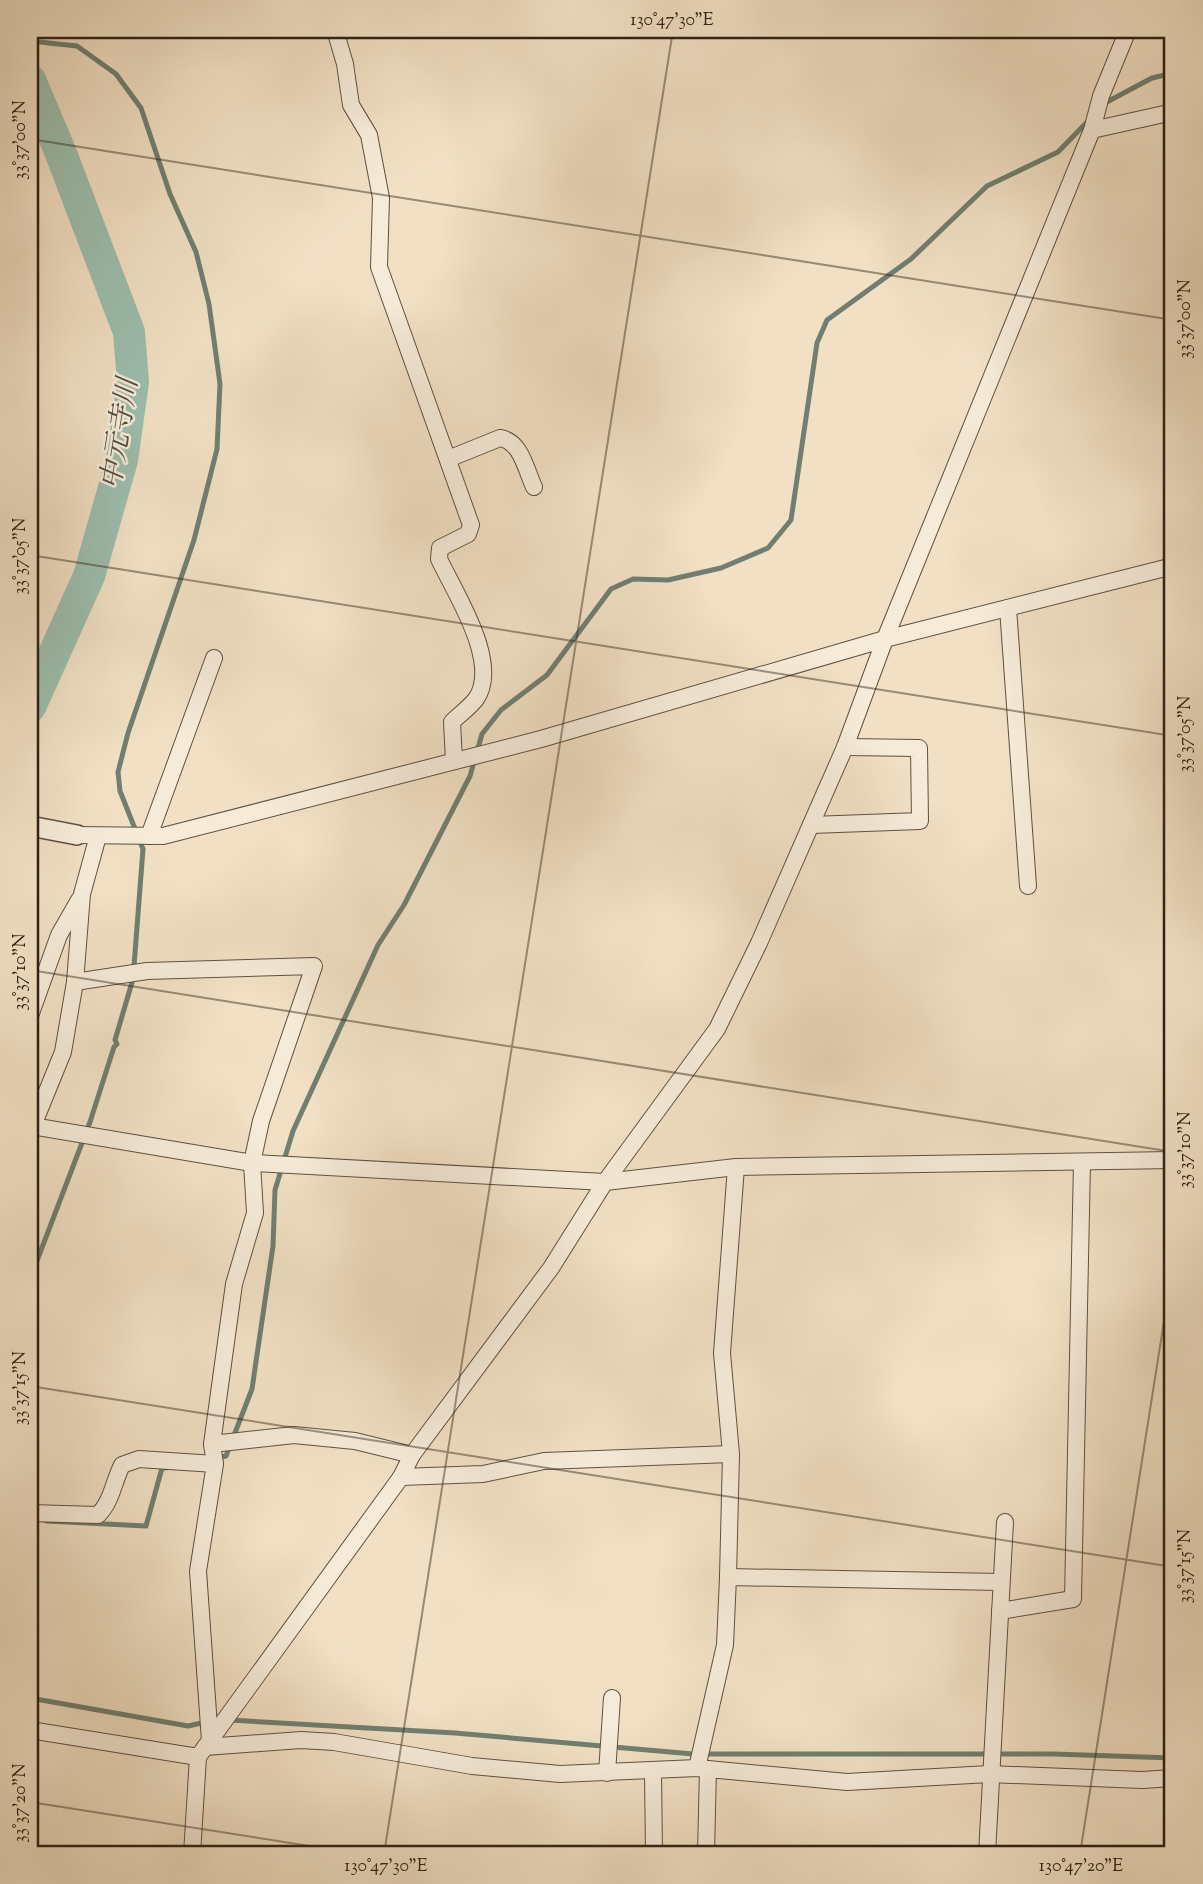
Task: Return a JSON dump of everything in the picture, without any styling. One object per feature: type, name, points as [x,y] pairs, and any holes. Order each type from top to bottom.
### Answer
[{"type":"street","points":[[335,30],[345,64],[351,105],[369,135],[379,185],[379,267],[471,525],[468,534],[440,548],[439,559],[480,645],[483,676],[477,698],[452,722],[454,761]]},
{"type":"street","points":[[204,1748],[401,1477],[412,1455],[551,1268],[606,1182],[717,1029],[760,943],[845,747],[885,639],[1092,130],[1101,96],[1128,30]]},
{"type":"street","points":[[1092,130],[1173,113]]},
{"type":"street","points":[[448,459],[500,438],[509,439],[516,446],[534,487]]},
{"type":"street","points":[[30,826],[78,835],[163,836],[541,739],[885,639],[1173,566]]},
{"type":"street","points":[[1008,608],[1028,886]]},
{"type":"street","points":[[149,836],[214,658]]},
{"type":"street","points":[[811,825],[919,821],[919,748],[845,747]]},
{"type":"street","points":[[98,836],[82,894],[75,982],[63,1052],[31,1130],[252,1163],[606,1182],[736,1167],[1173,1160]]},
{"type":"street","points":[[30,1016],[59,935],[82,894]]},
{"type":"street","points":[[75,982],[147,971],[314,966],[261,1121],[252,1163],[256,1213],[234,1284],[212,1444],[215,1464],[198,1571],[204,1748],[192,1854]]},
{"type":"street","points":[[1000,1611],[1073,1599],[1082,1162]]},
{"type":"street","points":[[706,1854],[702,1769],[725,1645],[728,1577],[730,1454],[722,1353],[736,1167]]},
{"type":"street","points":[[212,1444],[294,1436],[355,1441],[412,1455]]},
{"type":"street","points":[[401,1477],[483,1474],[544,1461],[730,1454]]},
{"type":"street","points":[[30,1513],[99,1515],[109,1505],[114,1481],[122,1465],[139,1459],[215,1464]]},
{"type":"street","points":[[987,1854],[989,1774],[1005,1522]]},
{"type":"street","points":[[728,1577],[1001,1582]]},
{"type":"street","points":[[607,1773],[612,1698]]},
{"type":"street","points":[[30,1730],[204,1748],[301,1740],[334,1742],[472,1766],[560,1774],[702,1769],[847,1782],[989,1774],[1142,1780],[1173,1778]]},
{"type":"street","points":[[653,1772],[654,1854]]},
{"type":"waterway","points":[[30,41],[77,46],[116,74],[141,108],[170,194],[196,252],[209,304],[220,384],[217,449],[194,540],[128,733],[118,772],[120,791],[143,849],[133,979],[115,1040],[117,1044],[30,1279]]},
{"type":"waterway","points":[[1103,104],[1152,78],[1173,73]]},
{"type":"waterway","name":"中元寺川","points":[[30,80],[129,332],[133,382],[122,460],[89,576],[30,707]]},
{"type":"waterway","points":[[217,1458],[226,1456],[252,1389],[273,1246],[275,1190],[293,1131],[378,945],[404,905],[470,776],[482,734],[501,710],[547,675],[611,589],[633,579],[668,580],[721,568],[768,548],[791,520],[817,343],[827,320],[911,259],[987,186],[1058,152],[1090,119]]},
{"type":"waterway","points":[[46,1521],[146,1526],[162,1468],[166,1468]]},
{"type":"waterway","points":[[30,1698],[188,1726],[206,1722]]},
{"type":"waterway","points":[[230,1720],[455,1733],[693,1754],[1054,1754],[1173,1758]]}]
